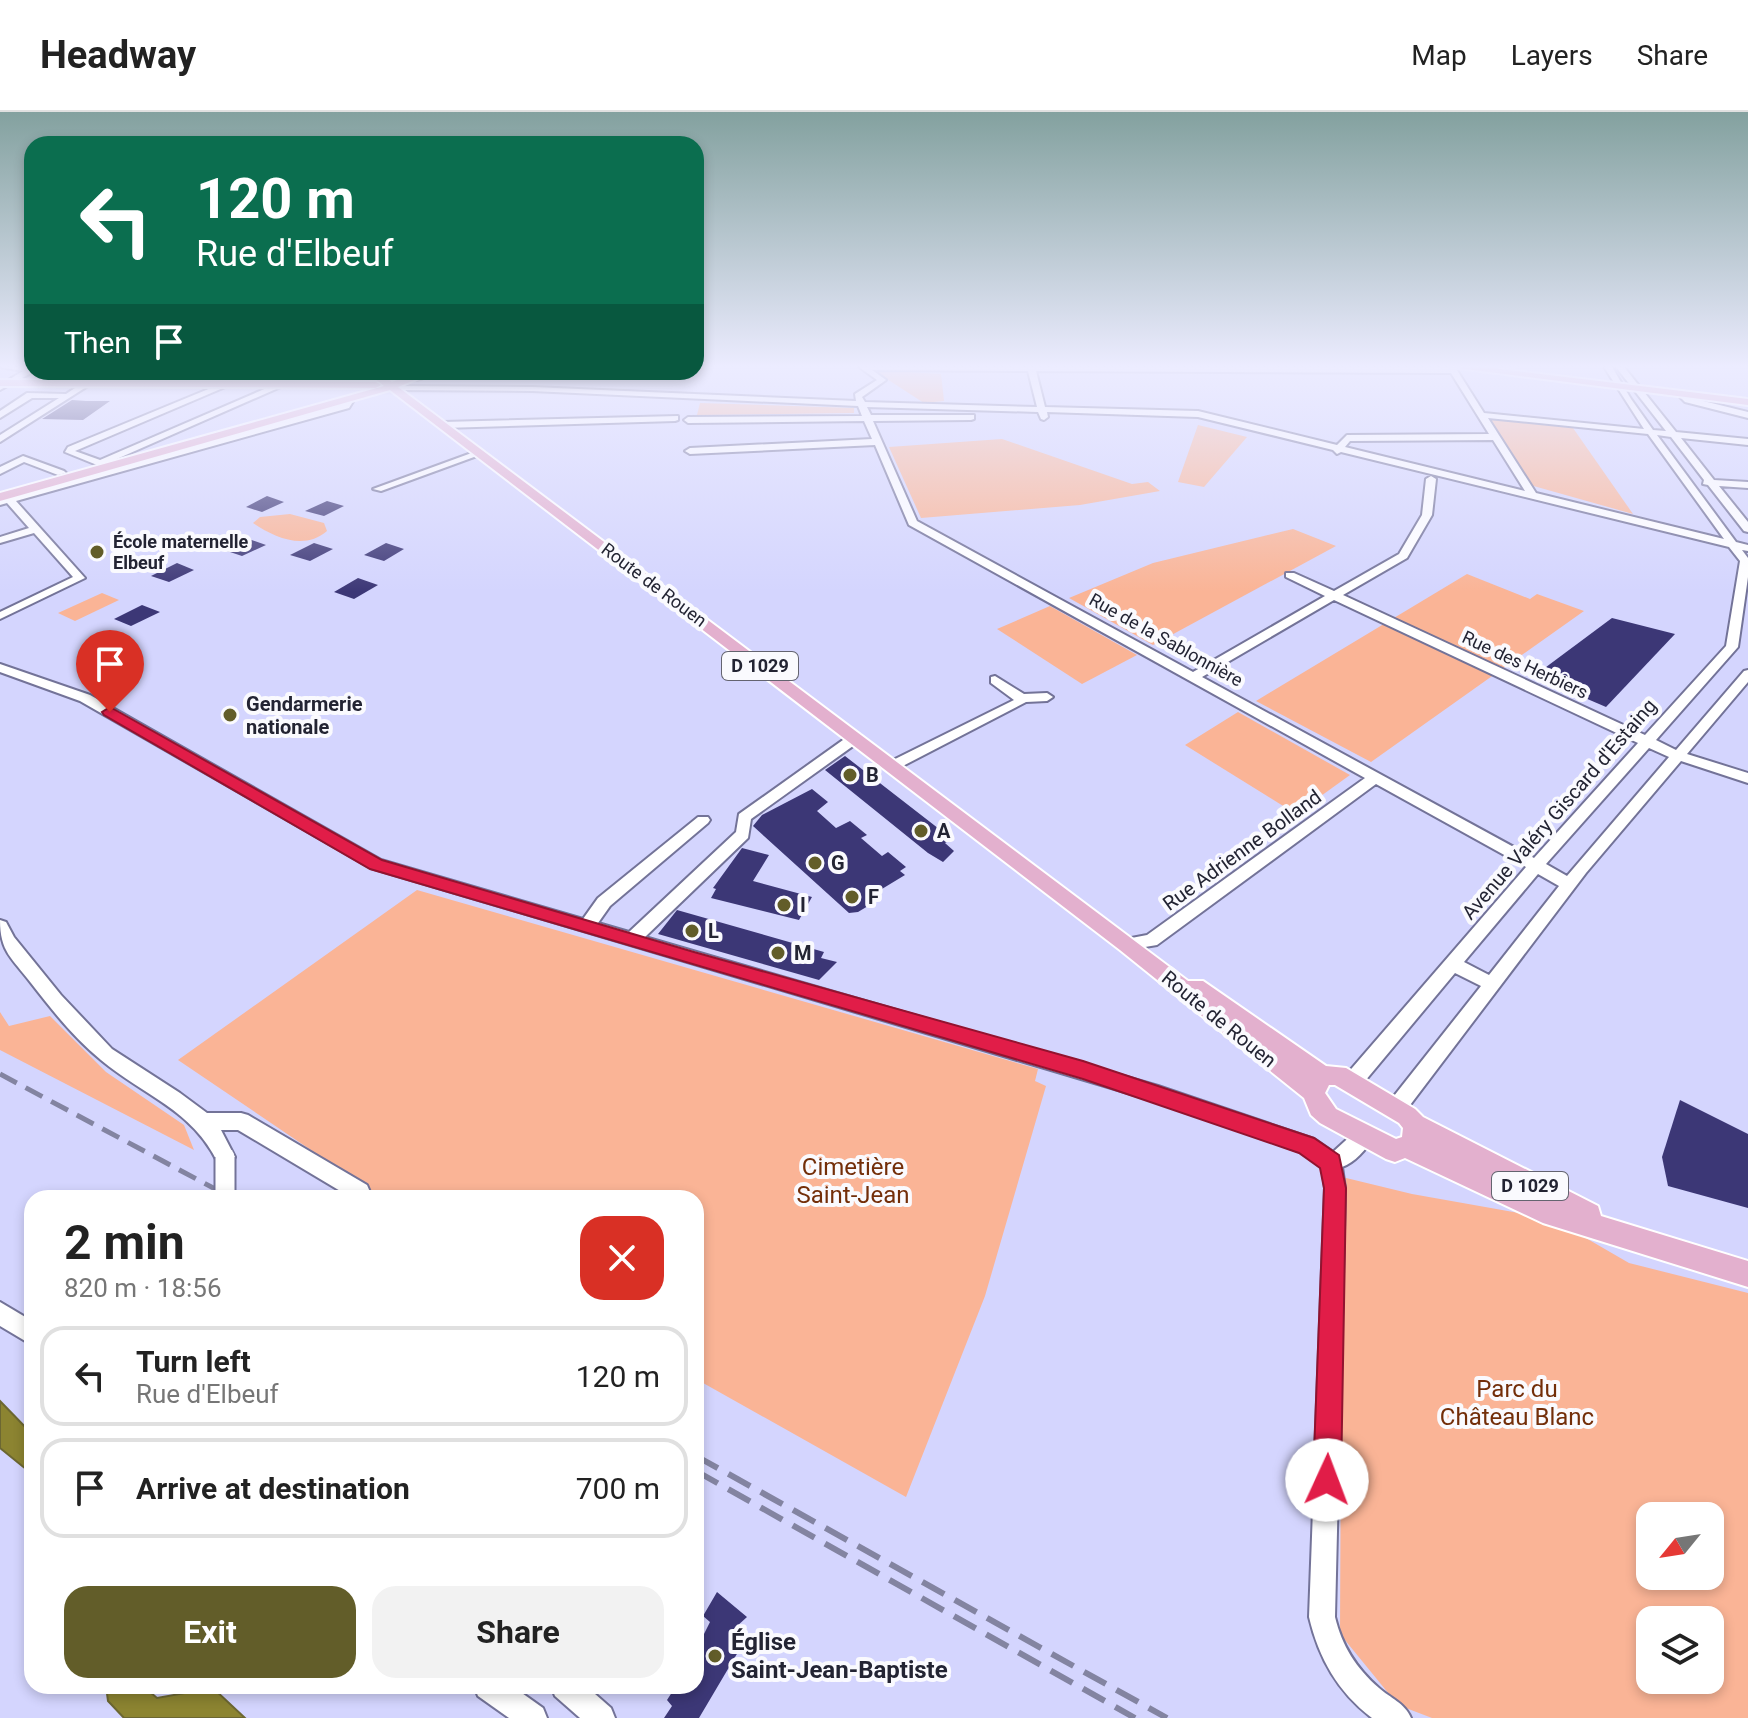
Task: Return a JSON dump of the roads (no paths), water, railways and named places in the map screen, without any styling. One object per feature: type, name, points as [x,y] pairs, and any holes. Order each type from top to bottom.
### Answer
[{"type":"main road","points":[[2,496],[197,442]]},
{"type":"main road","name":"Route de Rouen","points":[[465,442],[1127,944],[1317,1084],[1319,1108],[1328,1116],[1363,1137],[1395,1151],[1407,1127]]},
{"type":"main road","points":[[1317,1084],[1338,1075],[1353,1081],[1407,1127]]},
{"type":"main road","name":"D 1029","points":[[1407,1127],[1543,1211],[1748,1274]]},
{"type":"street","points":[[88,442],[70,452],[100,463],[149,442]]},
{"type":"street","points":[[0,616],[80,578],[2,496],[61,473],[176,442]]},
{"type":"street","points":[[690,451],[876,442]]},
{"type":"street","name":"Rue de la Sablonnière","points":[[876,442],[913,523],[1569,884]]},
{"type":"street","points":[[1294,442],[1746,554]]},
{"type":"street","points":[[1337,451],[1344,442]]},
{"type":"street","points":[[1496,442],[1534,500]]},
{"type":"street","name":"Avenue Valéry Giscard d'Estaing","points":[[1353,1081],[1535,867],[1732,647],[1746,554],[1736,545],[1659,442]]},
{"type":"street","points":[[1679,442],[1748,529]]},
{"type":"street","points":[[1337,451],[1431,479],[1736,545]]},
{"type":"street","points":[[378,489],[480,453]]},
{"type":"street","points":[[0,471],[23,459],[61,473]]},
{"type":"street","points":[[1192,677],[1403,556],[1427,515],[1431,479]]},
{"type":"street","points":[[1688,481],[1748,485]]},
{"type":"street","points":[[0,540],[36,529]]},
{"type":"street","name":"Rue des Herbiers","points":[[1290,575],[1678,756],[1748,778]]},
{"type":"street","points":[[0,668],[85,698],[376,864],[1158,1094],[1307,1145],[1331,1162],[1335,1188],[1322,1617],[1330,1646],[1350,1680],[1397,1718]]},
{"type":"street","points":[[1407,1127],[1492,984],[1569,884],[1748,674]]},
{"type":"street","points":[[995,680],[1021,698],[1047,697]]},
{"type":"street","points":[[892,766],[1020,702],[1021,698]]},
{"type":"street","points":[[631,940],[743,834],[744,817],[855,738]]},
{"type":"street","name":"Rue Adrienne Bolland","points":[[1127,944],[1151,941],[1376,777]]},
{"type":"street","points":[[586,927],[604,902],[703,820]]},
{"type":"street","points":[[0,926],[63,1007],[106,1054],[205,1122],[213,1131],[225,1157],[225,1190]]},
{"type":"street","points":[[1452,964],[1492,984]]},
{"type":"street","points":[[205,1122],[241,1121],[357,1190]]},
{"type":"street","points":[[1331,1162],[1342,1158],[1363,1137]]},
{"type":"street","points":[[0,1313],[24,1329]]},
{"type":"street","points":[[499,1694],[533,1718]]},
{"type":"street","points":[[573,1694],[594,1715]]},
{"type":"railway","points":[[0,1074],[217,1190]]},
{"type":"railway","points":[[704,1460],[1167,1718]]},
{"type":"railway","points":[[704,1476],[1135,1718]]},
{"type":"place","name":"École maternelle Elbeuf","points":[[97,552]]},
{"type":"place","name":"Gendarmerie nationale","points":[[230,715]]},
{"type":"place","name":"B","points":[[850,775]]},
{"type":"place","name":"A","points":[[921,831]]},
{"type":"place","name":"G","points":[[815,863]]},
{"type":"place","name":"F","points":[[852,897]]},
{"type":"place","name":"I","points":[[784,905]]},
{"type":"place","name":"L","points":[[692,931]]},
{"type":"place","name":"M","points":[[778,953]]},
{"type":"place","name":"Église Saint-Jean-Baptiste","points":[[715,1656]]},
{"type":"park label","name":"Cimetière Saint-Jean","points":[[853,1181]]},
{"type":"park label","name":"Parc du Château Blanc","points":[[1517,1403]]}]
